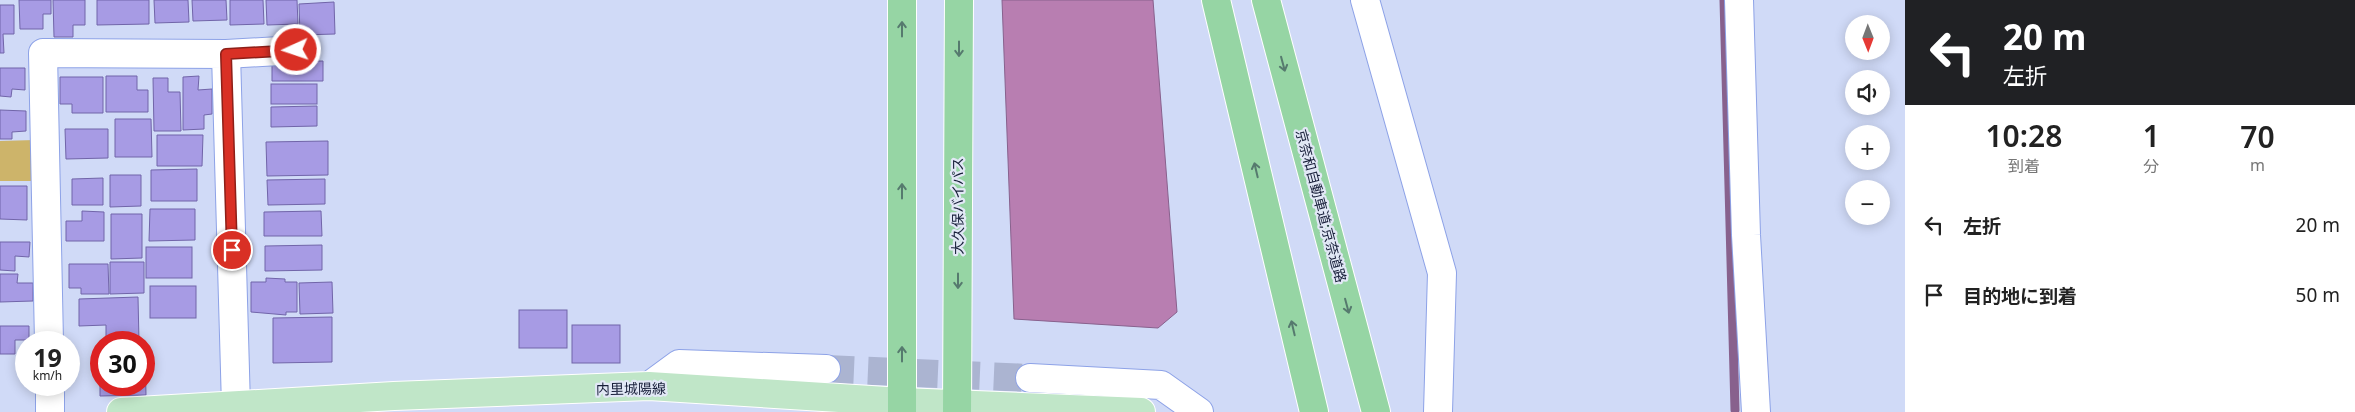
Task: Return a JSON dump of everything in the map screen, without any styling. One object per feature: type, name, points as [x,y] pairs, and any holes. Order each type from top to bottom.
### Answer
[{"type":"highway","points":[[902,0],[902,407]]},
{"type":"highway","name":"大久保バイパス","points":[[957,408],[959,0]]},
{"type":"highway","points":[[1216,0],[1314,412]]},
{"type":"highway","name":"京奈和自動車道;京奈道路","points":[[1266,0],[1376,412]]},
{"type":"highway","points":[[1274,0],[1275,35]]},
{"type":"main road","name":"内里城陽線","points":[[121,412],[236,406],[394,406],[648,386],[902,407],[1140,412]]},
{"type":"street","points":[[1365,0],[1442,273],[1438,412]]},
{"type":"street","points":[[1739,0],[1746,235],[1756,412]]},
{"type":"street","points":[[49,331],[44,54],[226,54],[296,50]]},
{"type":"street","points":[[226,54],[236,406]]},
{"type":"street","points":[[648,386],[679,364],[826,369]]},
{"type":"street","points":[[1030,378],[1161,385],[1199,412]]},
{"type":"street","points":[[50,396],[50,412]]},
{"type":"shaded area","points":[[1002,0],[1153,0],[1177,312],[1158,328],[1014,319]]},
{"type":"shaded area","points":[[35,140],[36,181],[0,181],[0,141]]},
{"type":"building","points":[[19,0],[51,0],[51,14],[43,14],[43,29],[20,29]]},
{"type":"building","points":[[53,0],[85,0],[85,25],[73,25],[73,37],[54,37]]},
{"type":"building","points":[[97,0],[149,0],[149,24],[97,25]]},
{"type":"building","points":[[154,0],[188,0],[189,22],[155,23]]},
{"type":"building","points":[[192,0],[226,0],[227,20],[193,21]]},
{"type":"building","points":[[230,0],[263,0],[264,24],[230,25]]},
{"type":"building","points":[[266,0],[297,0],[298,24],[267,25]]},
{"type":"building","points":[[334,2],[335,34],[300,35],[299,4]]},
{"type":"building","points":[[0,5],[14,5],[14,34],[3,34],[4,53],[0,53]]},
{"type":"building","points":[[323,61],[323,81],[272,81],[272,62]]},
{"type":"building","points":[[0,68],[25,68],[25,90],[12,89],[11,97],[0,96]]},
{"type":"building","points":[[106,76],[137,76],[137,90],[148,90],[148,112],[106,112]]},
{"type":"building","points":[[199,76],[198,90],[212,89],[212,114],[204,115],[204,129],[183,130],[183,77]]},
{"type":"building","points":[[60,77],[103,77],[103,113],[72,113],[72,104],[60,104]]},
{"type":"building","points":[[153,78],[168,78],[168,92],[180,92],[181,131],[154,131]]},
{"type":"building","points":[[271,84],[317,84],[317,104],[271,104]]},
{"type":"building","points":[[317,106],[317,126],[271,127],[271,107]]},
{"type":"building","points":[[0,110],[26,111],[26,131],[12,132],[12,139],[0,139]]},
{"type":"building","points":[[115,119],[151,119],[152,157],[115,157]]},
{"type":"building","points":[[65,129],[108,129],[108,158],[66,159]]},
{"type":"building","points":[[157,135],[203,135],[202,166],[157,166]]},
{"type":"building","points":[[328,141],[328,175],[267,176],[266,142]]},
{"type":"building","points":[[197,169],[197,201],[151,201],[151,170]]},
{"type":"building","points":[[110,175],[141,175],[141,206],[110,207]]},
{"type":"building","points":[[103,178],[103,205],[72,205],[72,179]]},
{"type":"building","points":[[325,179],[325,204],[268,205],[267,180]]},
{"type":"building","points":[[0,186],[27,186],[27,220],[0,219]]},
{"type":"building","points":[[150,209],[195,209],[195,240],[149,241]]},
{"type":"building","points":[[82,211],[104,212],[104,241],[66,241],[66,221],[82,221]]},
{"type":"building","points":[[321,211],[322,236],[264,236],[264,212]]},
{"type":"building","points":[[111,214],[142,214],[142,258],[111,259]]},
{"type":"building","points":[[0,242],[30,242],[29,257],[15,256],[15,271],[0,270]]},
{"type":"building","points":[[322,245],[322,270],[265,271],[265,246]]},
{"type":"building","points":[[146,247],[192,247],[192,278],[146,278]]},
{"type":"building","points":[[110,262],[144,262],[144,293],[110,294]]},
{"type":"building","points":[[69,264],[108,264],[109,294],[81,294],[81,288],[69,288]]},
{"type":"building","points":[[0,274],[18,274],[17,283],[33,283],[33,301],[0,302]]},
{"type":"building","points":[[266,278],[285,279],[285,282],[297,282],[297,312],[286,312],[286,315],[251,312],[251,282],[266,282]]},
{"type":"building","points":[[332,282],[333,313],[300,314],[299,283]]},
{"type":"building","points":[[150,286],[196,286],[196,318],[150,318]]},
{"type":"building","points":[[138,297],[139,331],[106,331],[106,325],[79,326],[79,299]]},
{"type":"building","points":[[519,310],[567,310],[567,348],[519,348]]},
{"type":"building","points":[[332,317],[332,362],[273,363],[273,318]]},
{"type":"building","points":[[572,325],[620,325],[620,363],[572,363]]},
{"type":"building","points":[[0,326],[29,326],[29,331],[15,331],[15,354],[0,354]]},
{"type":"waterway","points":[[1724,0],[1735,410]]},
{"type":"tunnel","points":[[826,369],[1030,378]]},
{"type":"route","points":[[232,250],[226,54],[296,50]]}]
